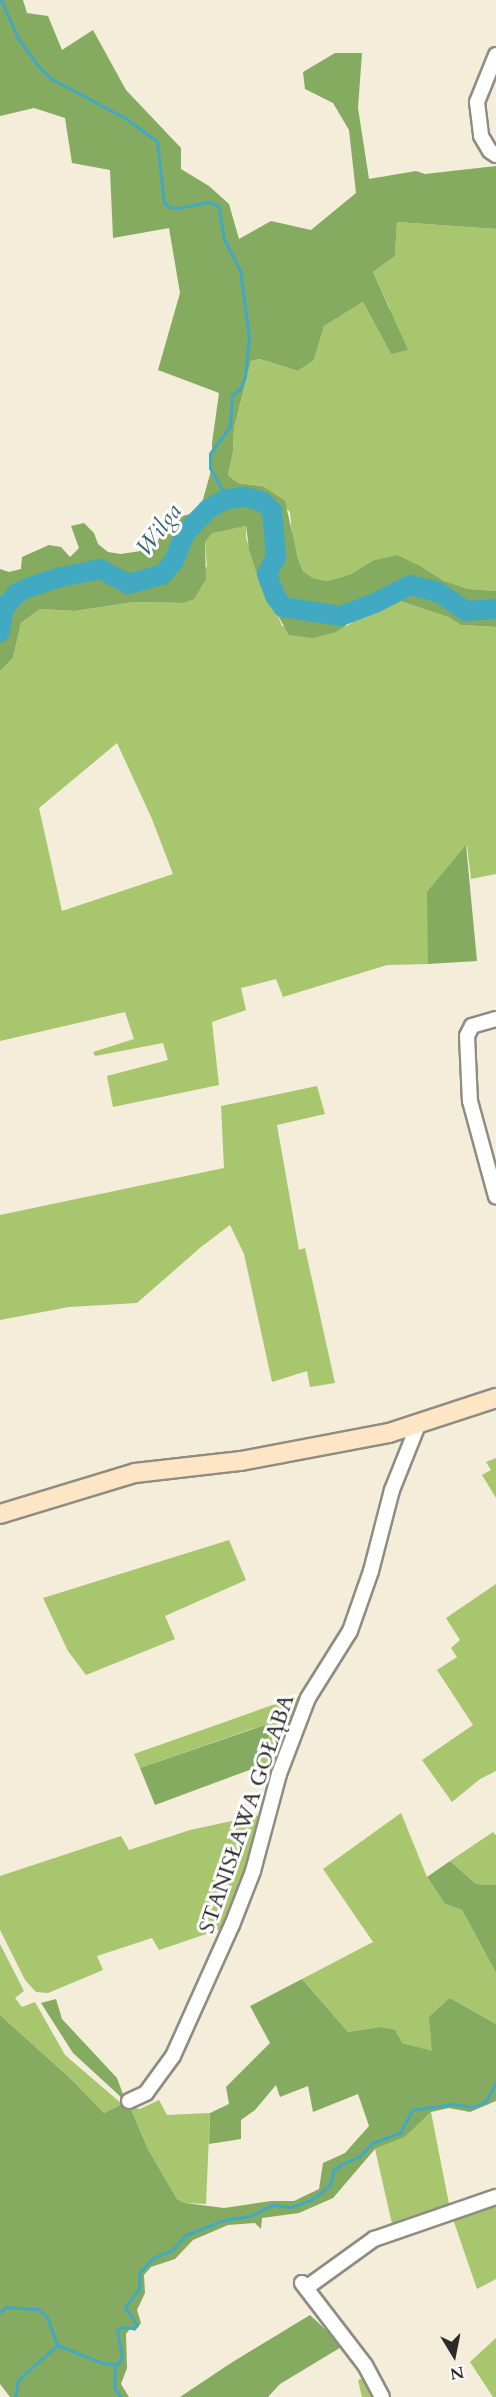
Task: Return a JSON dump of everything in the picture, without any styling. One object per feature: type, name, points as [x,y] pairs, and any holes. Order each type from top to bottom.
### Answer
[{"type":"street","points":[[496,55],[477,102],[481,136],[490,151],[496,155]]},
{"type":"street","points":[[496,1019],[472,1026],[467,1036],[470,1101],[496,1197]]},
{"type":"street","points":[[0,1514],[135,1473],[241,1461],[418,1425],[496,1398]]},
{"type":"street","name":"STANISŁAWA GOŁĄBA","points":[[129,2101],[146,2092],[173,2056],[232,1925],[253,1871],[279,1773],[308,1698],[350,1632],[371,1571],[392,1490],[418,1425]]},
{"type":"street","points":[[382,2397],[365,2365],[304,2285],[374,2239],[496,2197]]},
{"type":"green space","points":[[0,0],[23,0],[27,13],[48,16],[62,50],[93,30],[126,90],[181,148],[181,169],[209,186],[229,204],[239,239],[271,221],[311,230],[356,193],[349,130],[333,103],[305,89],[303,72],[335,53],[362,53],[358,108],[369,179],[416,171],[425,174],[496,166],[496,229],[397,222],[395,256],[373,272],[408,350],[391,354],[363,302],[324,326],[314,360],[298,371],[259,359],[251,361],[234,428],[233,452],[228,475],[238,483],[263,486],[285,501],[298,559],[303,571],[313,578],[326,581],[338,578],[351,574],[372,561],[397,555],[444,581],[469,589],[496,591],[496,627],[461,625],[448,617],[388,597],[336,632],[313,638],[289,635],[260,584],[249,549],[246,526],[212,533],[205,542],[206,579],[194,599],[183,603],[134,602],[75,611],[40,609],[21,623],[13,658],[0,671],[0,569],[9,572],[21,569],[22,557],[49,545],[61,547],[70,557],[79,548],[71,526],[84,523],[94,533],[98,544],[108,552],[121,554],[147,550],[157,543],[167,520],[194,513],[202,503],[212,467],[212,443],[219,393],[158,370],[180,293],[169,228],[113,238],[110,170],[72,163],[65,118],[34,108],[0,116]]},
{"type":"green space","points":[[397,222],[496,229],[496,591],[469,589],[444,581],[422,567],[372,561],[351,574],[338,578],[326,581],[313,578],[303,571],[298,559],[292,536],[290,512],[264,486],[238,483],[228,475],[233,452],[234,428],[251,361],[258,359],[298,371],[314,360],[324,326],[363,302],[391,354],[390,309],[373,272],[395,256]]},
{"type":"green space","points":[[246,526],[246,538],[266,595],[273,604],[282,626],[347,626],[388,597],[448,617],[461,625],[496,627],[496,874],[471,879],[467,846],[428,892],[428,964],[387,965],[283,997],[276,979],[241,988],[246,1010],[212,1022],[219,1085],[113,1107],[107,1076],[168,1060],[163,1043],[95,1056],[93,1052],[134,1039],[125,1012],[0,1041],[0,671],[13,658],[21,623],[40,609],[75,611],[134,602],[183,603],[207,566],[205,542],[212,532]],"holes":[[[117,743],[152,819],[173,874],[62,911],[39,808]]]},
{"type":"green space","points":[[466,845],[477,961],[428,964],[427,892]]},
{"type":"green space","points":[[317,1086],[325,1114],[277,1125],[299,1250],[305,1248],[335,1383],[310,1387],[307,1371],[272,1382],[244,1254],[230,1225],[137,1303],[69,1307],[0,1320],[0,1215],[224,1168],[221,1106]]},
{"type":"green space","points":[[496,1458],[496,1498],[482,1475],[491,1470],[486,1462]]},
{"type":"green space","points":[[229,1540],[246,1580],[165,1616],[175,1639],[86,1675],[68,1651],[43,1598]]},
{"type":"green space","points":[[496,1584],[496,1771],[480,1779],[452,1802],[422,1760],[473,1725],[437,1670],[457,1657],[451,1648],[460,1640],[446,1618]]},
{"type":"green space","points":[[301,1695],[277,1763],[252,1769],[263,1753],[272,1722],[140,1768],[134,1754]]},
{"type":"green space","points":[[273,1722],[263,1753],[252,1769],[155,1805],[140,1768]]},
{"type":"green space","points":[[401,1813],[427,1877],[445,1904],[462,1910],[496,1973],[496,2024],[450,1998],[433,2052],[402,2043],[380,2027],[348,2032],[302,1979],[373,1942],[323,1869]]},
{"type":"green space","points":[[260,1815],[239,1895],[224,1928],[159,1950],[152,1938],[97,1956],[103,1970],[48,1993],[36,1992],[25,1980],[0,1930],[0,1876],[121,1836],[129,1850],[190,1830]]},
{"type":"green space","points":[[493,1832],[496,1835],[496,1885],[476,1884],[450,1861]]},
{"type":"green space","points":[[450,1861],[476,1884],[496,1885],[496,1973],[462,1910],[445,1904],[427,1877]]},
{"type":"green space","points":[[0,1944],[24,1991],[15,1998],[22,2007],[35,2002],[65,2055],[122,2104],[104,2113],[71,2079],[0,2015]]},
{"type":"green space","points":[[302,1979],[348,2032],[380,2027],[395,2030],[402,2043],[432,2051],[429,2017],[450,1998],[496,2024],[496,2101],[470,2112],[449,2108],[431,2112],[405,2137],[375,2149],[333,2198],[299,2213],[262,2218],[261,2229],[255,2223],[228,2225],[193,2240],[175,2259],[151,2267],[144,2275],[145,2293],[137,2310],[141,2323],[135,2331],[130,2329],[126,2334],[127,2368],[121,2384],[129,2397],[10,2397],[0,2384],[0,2015],[71,2079],[104,2113],[122,2104],[130,2107],[148,2149],[177,2199],[185,2203],[224,2208],[271,2201],[294,2201],[319,2189],[323,2163],[345,2153],[369,2126],[358,2094],[313,2112],[308,2086],[280,2097],[276,2085],[255,2110],[241,2120],[241,2139],[209,2144],[210,2113],[229,2104],[226,2087],[270,2043],[250,2006]]},
{"type":"green space","points":[[56,1999],[62,2019],[117,2078],[124,2097],[122,2098],[73,2053],[41,2003]]},
{"type":"green space","points":[[159,2100],[167,2115],[210,2113],[206,2204],[185,2203],[177,2199],[148,2149],[130,2107],[140,2109]]},
{"type":"green space","points":[[431,2112],[450,2209],[393,2228],[375,2149],[405,2137]]},
{"type":"green space","points":[[496,2203],[496,2279],[477,2289],[453,2219]]},
{"type":"green space","points":[[310,2315],[343,2346],[280,2384],[268,2397],[180,2397],[231,2363]]},
{"type":"green space","points":[[496,2338],[496,2397],[493,2397],[470,2362]]},
{"type":"green space","points":[[367,2377],[378,2397],[362,2397],[358,2380]]},
{"type":"waterway","points":[[1,0],[18,38],[50,78],[125,118],[157,141],[164,203],[170,207],[179,208],[208,202],[218,205],[224,239],[240,270],[249,338],[245,377],[240,389],[232,395],[230,426],[210,454],[210,468],[227,499]]},
{"type":"waterway","name":"Wilga","points":[[0,632],[4,608],[17,593],[30,587],[57,578],[100,569],[128,584],[162,575],[174,561],[186,532],[208,509],[227,499],[246,497],[263,502],[272,511],[276,557],[267,574],[275,596],[283,607],[341,616],[375,603],[410,585],[438,592],[466,611],[496,609]]},
{"type":"waterway","points":[[15,2397],[18,2380],[57,2345],[103,2363],[118,2364],[122,2356],[117,2331],[121,2327],[134,2328],[137,2325],[125,2307],[139,2289],[140,2272],[153,2258],[172,2250],[186,2235],[224,2220],[250,2216],[272,2205],[291,2207],[311,2200],[330,2185],[333,2171],[340,2165],[360,2156],[372,2143],[400,2133],[412,2110],[453,2104],[473,2107],[486,2101],[496,2082]]},
{"type":"waterway","points":[[0,2312],[6,2307],[38,2309],[47,2317],[57,2345]]},
{"type":"waterway","points":[[115,2365],[114,2388],[121,2397]]}]
